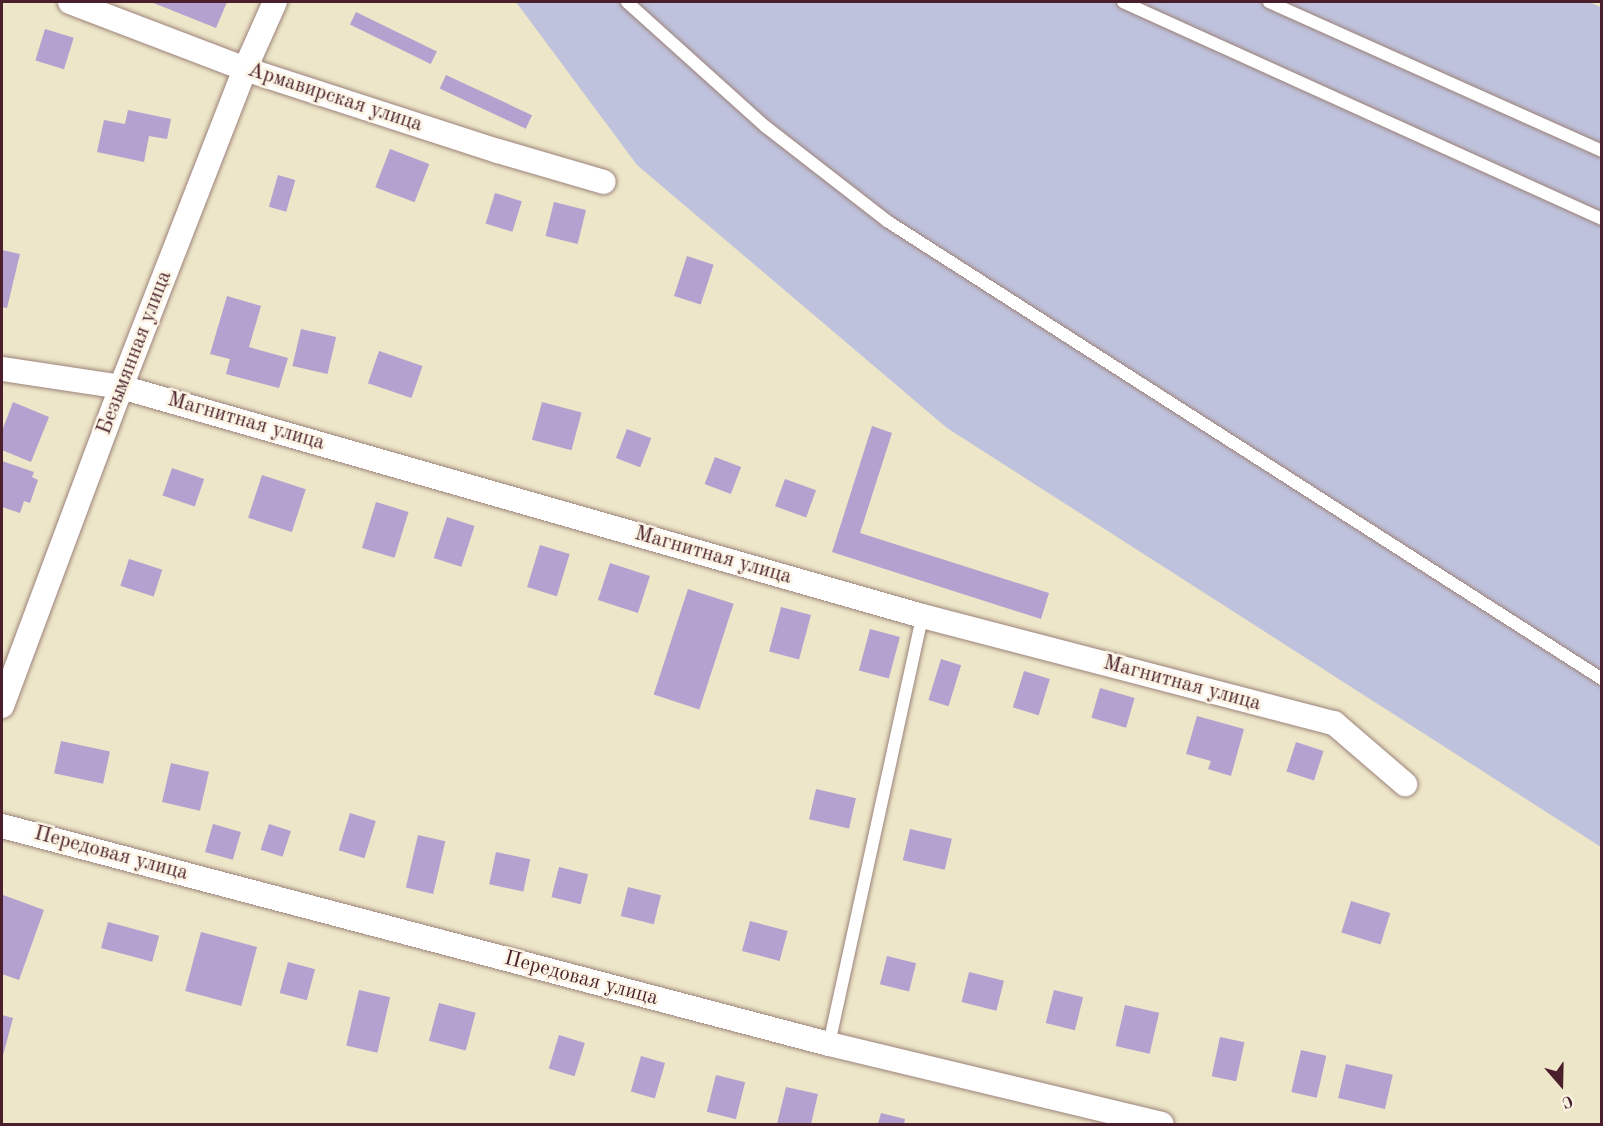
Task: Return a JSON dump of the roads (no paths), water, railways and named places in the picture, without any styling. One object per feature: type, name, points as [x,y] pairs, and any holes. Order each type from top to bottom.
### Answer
[{"type":"street","name":"Армавирская улица","points":[[70,2],[245,69],[498,151],[604,182]]},
{"type":"street","name":"Безымянная улица","points":[[2,706],[121,387],[245,69],[275,2]]},
{"type":"street","name":"Магнитная улица","points":[[2,369],[121,387],[922,616],[1334,723],[1405,784]]},
{"type":"street","name":"Передовая улица","points":[[2,826],[829,1044],[1161,1125]]},
{"type":"lane","points":[[627,2],[766,127],[887,221],[1602,679]]},
{"type":"lane","points":[[1123,2],[1602,219]]},
{"type":"lane","points":[[1269,2],[1602,151]]},
{"type":"lane","points":[[829,1044],[922,616]]}]
